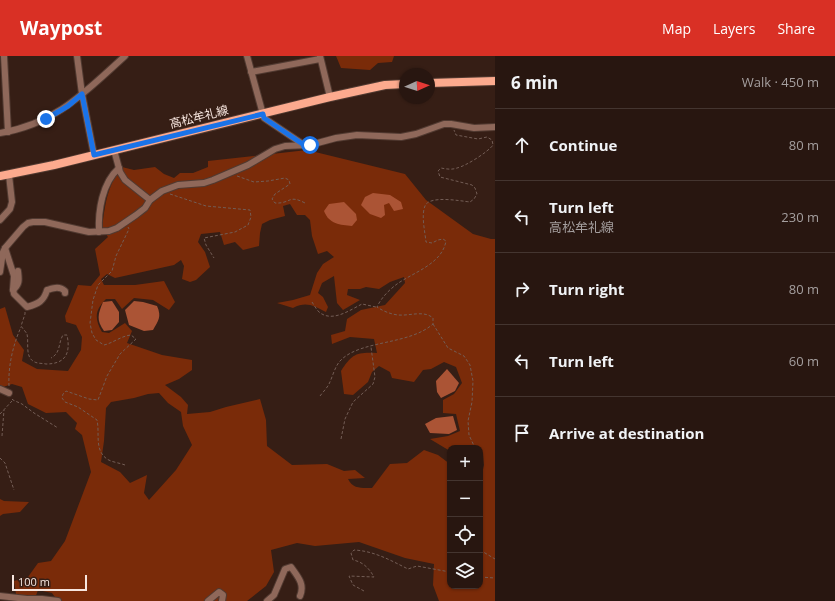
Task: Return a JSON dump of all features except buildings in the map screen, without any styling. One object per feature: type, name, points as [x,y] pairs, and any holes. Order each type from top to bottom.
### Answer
[{"type":"main road","points":[[435,83],[495,81]]},
{"type":"main road","name":"高松牟礼線","points":[[0,176],[94,155],[330,97],[385,85],[399,84]]},
{"type":"street","points":[[4,56],[8,132]]},
{"type":"street","points":[[77,56],[82,94],[94,155]]},
{"type":"street","points":[[0,133],[34,125],[68,106],[124,56]]},
{"type":"street","points":[[247,56],[264,118],[304,145]]},
{"type":"street","points":[[251,72],[320,58],[330,97]]},
{"type":"street","points":[[0,272],[5,248],[28,223],[45,222],[79,230],[99,232],[109,230],[127,222],[145,208],[150,200],[162,192],[178,185],[204,183],[248,165],[275,149],[285,146],[318,144],[336,138],[357,135],[400,137],[416,134],[438,126],[451,124],[474,128],[495,128]]},
{"type":"street","points":[[114,150],[124,180],[150,200]]},
{"type":"street","points":[[99,232],[99,214],[106,186],[113,173],[119,168]]},
{"type":"street","points":[[0,220],[10,209],[12,202],[9,175]]},
{"type":"street","points":[[5,248],[14,276],[14,294],[27,307],[42,302],[47,290],[56,287],[62,288],[66,293]]},
{"type":"street","points":[[13,290],[20,281],[18,271]]},
{"type":"street","points":[[0,389],[9,393]]},
{"type":"street","points":[[267,601],[274,595],[285,569],[291,567],[299,578],[302,589],[300,596]]},
{"type":"street","points":[[208,601],[219,592],[223,596],[222,601]]},
{"type":"street","points":[[0,596],[27,600],[42,599],[58,601]]},
{"type":"path","points":[[377,307],[380,300],[397,284],[437,258],[445,248],[446,241],[443,239],[432,243],[426,242],[424,213],[425,206],[428,202],[434,200],[456,200],[470,202],[477,194],[472,185],[445,179],[440,176],[438,171],[441,168],[458,168],[489,150],[493,145],[492,140],[487,137],[478,139],[456,135],[451,124]]},
{"type":"path","points":[[229,173],[254,182],[286,178],[289,180],[290,184],[275,194],[272,199],[275,203],[281,204],[292,198],[306,203]]},
{"type":"path","points":[[162,192],[206,206],[250,210],[251,217],[248,225],[235,232],[204,238],[206,245],[214,258]]},
{"type":"path","points":[[125,464],[107,460],[100,452],[98,442],[99,428],[97,420],[78,407],[65,402],[62,398],[66,391],[89,399],[98,400],[108,376],[120,354],[136,339],[131,335],[125,336],[110,344],[104,345],[96,340],[92,333],[90,323],[93,300],[98,285],[112,270],[116,256],[129,229],[127,222]]},
{"type":"path","points":[[312,302],[319,312],[326,316],[339,316],[362,304],[377,307],[398,315],[425,314],[433,318],[433,324],[448,348],[464,356],[470,365],[473,381],[472,402],[468,421],[469,435],[474,445]]},
{"type":"path","points":[[23,304],[25,314],[15,340],[8,379],[9,393],[13,400],[22,404],[58,428]]},
{"type":"path","points":[[320,396],[328,385],[342,359],[356,350],[397,341],[428,328],[433,324]]},
{"type":"path","points":[[21,326],[26,334],[29,355],[32,361],[39,363],[54,364],[63,360],[68,352],[69,344],[66,335],[63,335],[60,339],[58,350],[55,356],[51,358]]},
{"type":"path","points":[[341,439],[345,419],[354,402],[373,384],[375,378],[371,347]]},
{"type":"path","points":[[0,414],[13,400]]},
{"type":"path","points":[[2,436],[4,410]]},
{"type":"path","points":[[0,458],[5,463],[14,490]]},
{"type":"path","points":[[364,591],[353,585],[349,576],[374,577],[371,571],[360,561],[354,560],[351,553],[354,550],[366,550],[408,569],[417,566],[447,571]]},
{"type":"path","points":[[483,552],[495,559]]},
{"type":"path","points":[[483,577],[495,578]]},
{"type":"shaded area","points":[[336,56],[394,56],[392,62],[378,63],[370,70],[341,68]]},
{"type":"shaded area","points":[[307,150],[405,174],[426,200],[473,234],[495,239],[495,601],[439,601],[433,585],[434,564],[405,558],[359,542],[315,546],[297,543],[271,550],[274,572],[266,586],[247,601],[58,601],[52,593],[38,590],[34,601],[11,601],[16,594],[14,581],[28,577],[38,563],[51,561],[65,541],[91,472],[82,435],[75,429],[77,423],[66,412],[46,413],[28,404],[22,387],[12,384],[3,387],[0,386],[0,309],[5,307],[13,335],[24,350],[22,361],[37,369],[68,371],[81,350],[82,337],[76,325],[66,322],[65,316],[78,285],[91,286],[100,275],[95,249],[108,237],[102,228],[103,220],[110,188],[117,174],[122,167],[134,170],[155,167],[164,174],[174,178],[180,173],[193,173],[208,167],[208,161]],"holes":[[[290,204],[297,215],[305,215],[310,220],[312,236],[318,254],[327,251],[334,257],[323,264],[317,273],[310,295],[277,303],[293,308],[302,305],[310,305],[326,312],[328,307],[323,297],[318,293],[322,283],[334,276],[337,303],[343,310],[360,300],[347,295],[348,289],[360,289],[366,287],[379,289],[390,282],[404,277],[405,283],[385,305],[361,310],[347,319],[345,331],[331,335],[332,344],[350,337],[374,339],[377,353],[355,355],[348,361],[341,371],[344,394],[353,395],[368,382],[372,372],[379,366],[390,372],[392,378],[414,382],[423,370],[431,369],[444,362],[456,367],[462,383],[454,394],[443,400],[443,413],[456,414],[460,431],[448,436],[430,439],[447,449],[447,445],[483,445],[483,589],[447,589],[447,462],[438,455],[424,450],[407,463],[390,464],[372,488],[352,485],[348,479],[365,478],[355,470],[344,471],[327,464],[292,465],[267,446],[266,420],[260,399],[210,412],[187,414],[188,405],[181,397],[165,385],[179,379],[192,370],[192,360],[162,355],[127,343],[132,331],[125,323],[109,333],[102,332],[99,327],[97,314],[102,303],[106,299],[115,299],[122,309],[134,298],[153,300],[169,310],[175,302],[164,281],[135,285],[104,285],[101,279],[107,274],[115,278],[174,265],[181,260],[184,266],[182,279],[190,282],[196,280],[210,267],[205,252],[198,242],[201,234],[220,232],[224,245],[235,242],[243,250],[259,246],[262,224],[285,216],[283,206]],[[159,393],[168,403],[181,412],[183,426],[192,445],[176,470],[149,500],[144,493],[147,475],[130,483],[120,472],[101,462],[106,408],[111,402]]]},
{"type":"shaded area","points":[[373,193],[390,195],[401,202],[403,209],[394,211],[389,203],[384,205],[385,215],[381,218],[370,214],[361,205],[365,197]]},
{"type":"shaded area","points":[[344,202],[356,214],[357,220],[352,226],[335,223],[329,219],[324,211],[329,204]]},
{"type":"shaded area","points":[[112,301],[119,312],[119,322],[112,330],[104,331],[99,320],[100,310],[103,302]]},
{"type":"shaded area","points":[[134,301],[157,306],[159,316],[153,330],[144,331],[129,325],[125,310]]},
{"type":"shaded area","points":[[447,369],[459,383],[455,391],[441,398],[437,392],[436,381]]},
{"type":"shaded area","points":[[453,416],[457,430],[449,434],[430,433],[425,424],[436,418]]},
{"type":"shaded area","points":[[0,499],[4,501],[29,502],[20,512],[3,514],[0,516]]},
{"type":"route","points":[[46,119],[68,106],[82,94],[94,155],[263,114],[264,118],[304,145],[310,145]]}]
